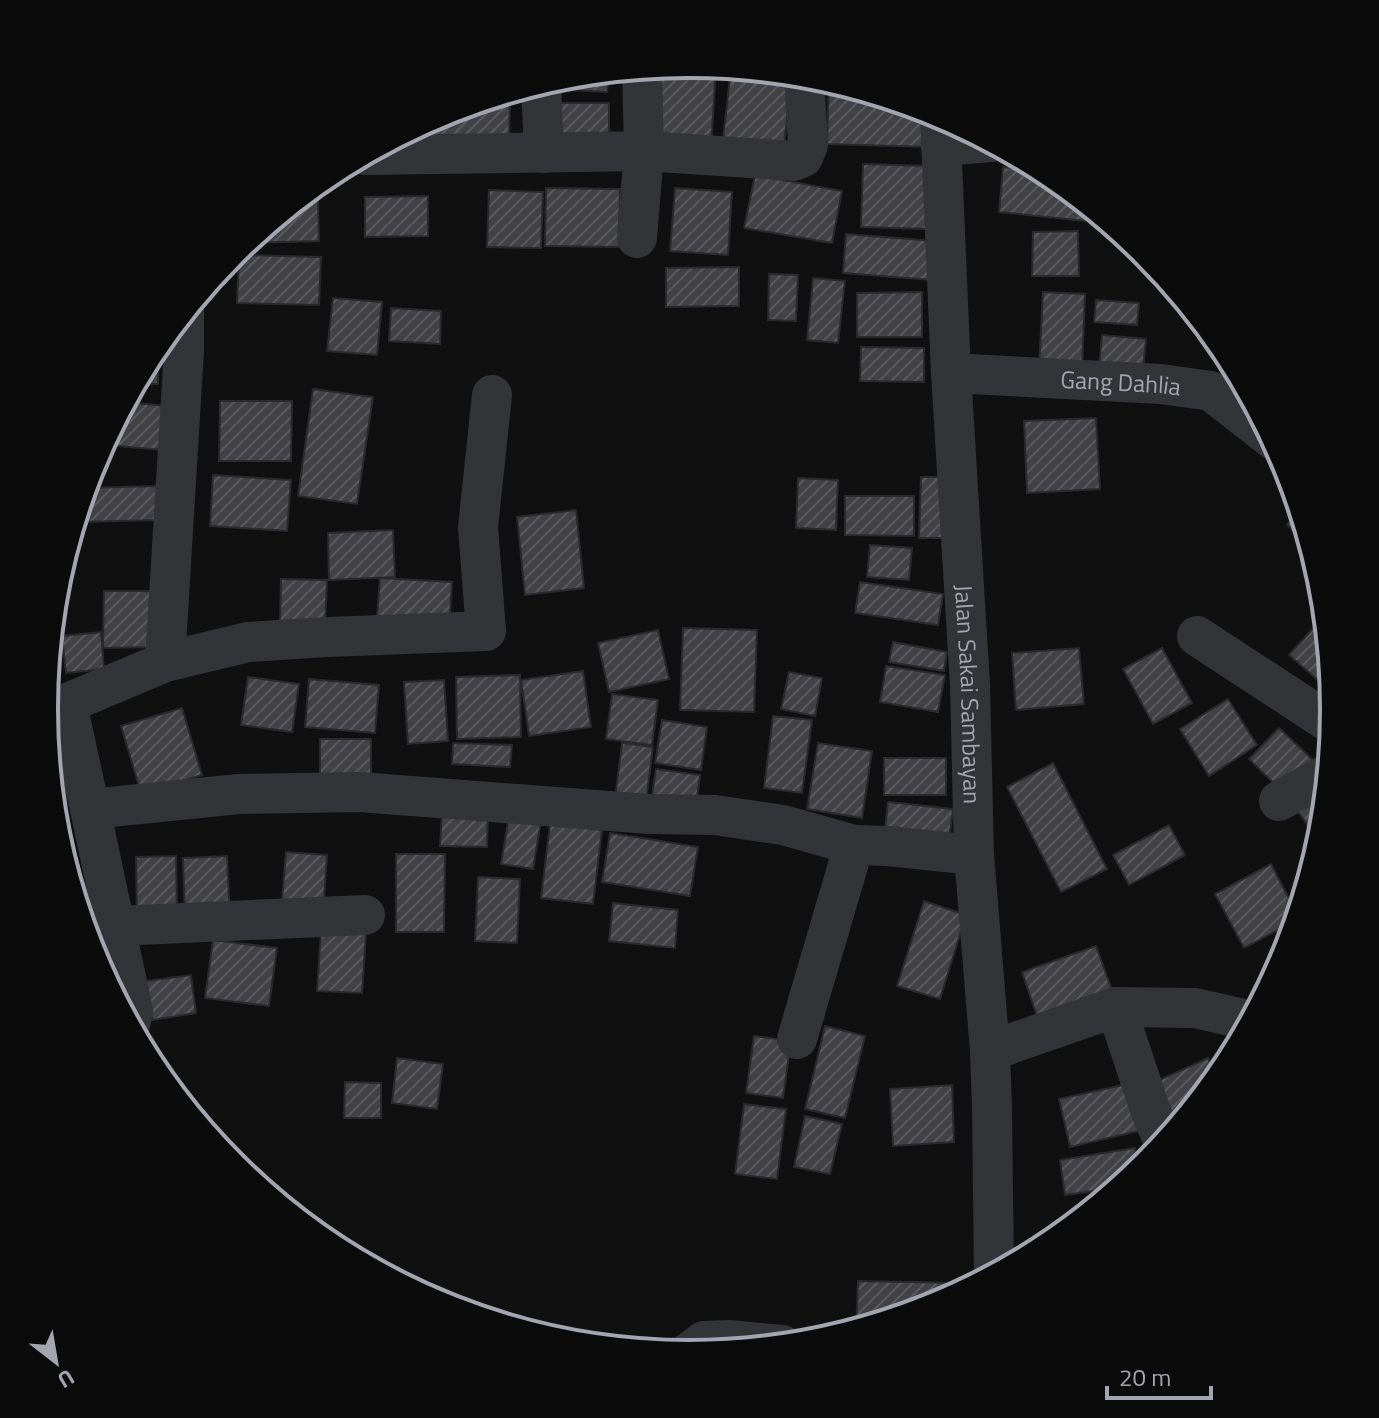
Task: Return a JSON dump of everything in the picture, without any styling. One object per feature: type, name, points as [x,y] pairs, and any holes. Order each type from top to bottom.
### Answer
[{"type":"street","points":[[637,238],[644,151],[642,80]]},
{"type":"street","points":[[388,155],[644,151],[794,161],[806,153],[808,145],[805,89]]},
{"type":"street","points":[[542,96],[544,153]]},
{"type":"street","name":"Jalan Sakai Sambayan","points":[[941,130],[951,373],[970,685],[974,855],[990,1051],[994,1262]]},
{"type":"street","points":[[165,662],[184,330]]},
{"type":"street","name":"Gang Dahlia","points":[[951,373],[1161,384],[1211,391],[1252,423]]},
{"type":"street","points":[[58,707],[165,662],[248,642],[486,631],[478,527],[492,395]]},
{"type":"street","points":[[1197,636],[1321,717]]},
{"type":"street","points":[[58,714],[90,809],[100,929],[126,993]]},
{"type":"street","points":[[1279,801],[1317,780]]},
{"type":"street","points":[[90,809],[239,794],[359,792],[649,814],[715,815],[783,825],[854,845],[974,855]]},
{"type":"street","points":[[797,1039],[854,845]]},
{"type":"street","points":[[100,929],[365,915]]},
{"type":"street","points":[[990,1051],[1116,1007],[1195,1008],[1240,1018]]},
{"type":"street","points":[[1116,1007],[1159,1131]]},
{"type":"building","points":[[660,79],[715,79],[711,149],[656,146]]},
{"type":"building","points":[[730,79],[791,86],[783,154],[722,148]]},
{"type":"building","points":[[608,83],[607,92],[567,90]]},
{"type":"building","points":[[829,94],[892,111],[930,125],[929,147],[827,144]]},
{"type":"building","points":[[550,103],[609,103],[609,148],[549,147]]},
{"type":"building","points":[[510,104],[509,147],[406,145]]},
{"type":"building","points":[[863,164],[930,166],[927,229],[861,227]]},
{"type":"building","points":[[1003,167],[1015,168],[1074,208],[1085,217],[1085,221],[999,212]]},
{"type":"building","points":[[755,175],[842,191],[832,243],[744,228]]},
{"type":"building","points":[[546,188],[620,189],[619,247],[545,246]]},
{"type":"building","points":[[675,188],[732,192],[728,255],[670,251]]},
{"type":"building","points":[[489,190],[543,192],[541,248],[487,247]]},
{"type":"building","points":[[428,196],[428,236],[365,237],[365,197]]},
{"type":"building","points":[[316,200],[319,241],[264,243]]},
{"type":"building","points":[[1078,231],[1079,276],[1032,276],[1033,232]]},
{"type":"building","points":[[846,234],[934,241],[931,280],[843,273]]},
{"type":"building","points":[[250,255],[321,257],[319,305],[237,303],[239,267]]},
{"type":"building","points":[[739,267],[739,306],[666,307],[666,268]]},
{"type":"building","points":[[769,274],[798,275],[796,321],[768,320]]},
{"type":"building","points":[[813,278],[845,281],[838,343],[807,340]]},
{"type":"building","points":[[922,292],[922,337],[857,337],[857,293]]},
{"type":"building","points":[[1043,292],[1085,294],[1082,369],[1039,368]]},
{"type":"building","points":[[333,298],[382,302],[377,355],[327,351]]},
{"type":"building","points":[[1096,300],[1139,303],[1137,325],[1094,322]]},
{"type":"building","points":[[391,308],[441,311],[440,344],[389,341]]},
{"type":"building","points":[[1102,335],[1146,339],[1143,371],[1099,367]]},
{"type":"building","points":[[861,347],[924,348],[924,382],[860,381]]},
{"type":"building","points":[[158,367],[158,384],[148,384]]},
{"type":"building","points":[[313,389],[373,397],[357,504],[298,496]]},
{"type":"building","points":[[220,401],[292,401],[291,461],[219,461]]},
{"type":"building","points":[[137,403],[166,406],[162,450],[116,446]]},
{"type":"building","points":[[1096,418],[1100,489],[1027,493],[1024,421]]},
{"type":"building","points":[[213,475],[291,480],[287,531],[210,526]]},
{"type":"building","points":[[921,477],[947,477],[945,538],[919,538]]},
{"type":"building","points":[[798,478],[838,480],[836,530],[796,528]]},
{"type":"building","points":[[157,486],[158,520],[87,522],[99,488]]},
{"type":"building","points":[[845,496],[914,496],[914,536],[845,535]]},
{"type":"building","points":[[576,510],[584,588],[525,595],[517,517]]},
{"type":"building","points":[[393,530],[395,577],[329,580],[328,533]]},
{"type":"building","points":[[870,545],[912,548],[909,580],[867,577]]},
{"type":"building","points":[[380,578],[452,582],[449,632],[376,629]]},
{"type":"building","points":[[281,579],[327,580],[325,625],[280,624]]},
{"type":"building","points":[[860,582],[943,594],[938,625],[855,613]]},
{"type":"building","points":[[104,591],[154,591],[154,647],[103,648]]},
{"type":"building","points":[[1316,625],[1320,682],[1289,655]]},
{"type":"building","points":[[683,628],[757,630],[754,712],[680,710]]},
{"type":"building","points":[[658,630],[669,679],[609,692],[598,643]]},
{"type":"building","points":[[101,632],[104,669],[66,673],[62,636]]},
{"type":"building","points":[[893,642],[947,652],[944,671],[889,662]]},
{"type":"building","points":[[1079,648],[1084,704],[1016,710],[1012,653]]},
{"type":"building","points":[[1162,648],[1192,703],[1153,724],[1123,669]]},
{"type":"building","points":[[886,666],[945,675],[938,712],[880,702]]},
{"type":"building","points":[[583,671],[591,727],[529,736],[521,680]]},
{"type":"building","points":[[789,672],[822,678],[815,716],[781,709]]},
{"type":"building","points":[[520,675],[521,737],[457,739],[456,677]]},
{"type":"building","points":[[248,677],[299,684],[292,732],[241,725]]},
{"type":"building","points":[[309,679],[379,685],[375,733],[305,727]]},
{"type":"building","points":[[444,680],[448,741],[408,744],[404,682]]},
{"type":"building","points":[[612,694],[658,700],[652,745],[606,739]]},
{"type":"building","points":[[1228,699],[1257,745],[1209,776],[1180,729]]},
{"type":"building","points":[[182,708],[202,775],[141,793],[121,726]]},
{"type":"building","points":[[773,716],[812,720],[802,793],[764,788]]},
{"type":"building","points":[[662,720],[707,727],[701,770],[655,763]]},
{"type":"building","points":[[1279,728],[1313,760],[1282,791],[1249,759]]},
{"type":"building","points":[[320,739],[371,739],[371,783],[320,784]]},
{"type":"building","points":[[453,743],[512,745],[510,767],[452,764]]},
{"type":"building","points":[[622,743],[653,747],[645,810],[614,806]]},
{"type":"building","points":[[818,743],[872,751],[862,818],[807,809]]},
{"type":"building","points":[[884,758],[946,758],[946,795],[884,795]]},
{"type":"building","points":[[1053,763],[1107,869],[1061,892],[1007,787]]},
{"type":"building","points":[[656,769],[700,775],[695,814],[650,808]]},
{"type":"building","points":[[1316,793],[1310,828],[1295,807]]},
{"type":"building","points":[[888,802],[953,809],[948,848],[884,841]]},
{"type":"building","points":[[442,812],[488,813],[487,847],[440,846]]},
{"type":"building","points":[[509,816],[541,821],[533,869],[501,864]]},
{"type":"building","points":[[550,824],[602,830],[593,904],[541,898]]},
{"type":"building","points":[[1169,825],[1185,855],[1129,885],[1113,855]]},
{"type":"building","points":[[610,833],[698,847],[690,896],[602,882]]},
{"type":"building","points":[[286,852],[327,855],[323,914],[281,911]]},
{"type":"building","points":[[396,854],[445,854],[444,932],[396,932]]},
{"type":"building","points":[[176,856],[177,915],[137,916],[136,857]]},
{"type":"building","points":[[227,856],[230,918],[185,921],[183,858]]},
{"type":"building","points":[[1271,864],[1290,901],[1281,928],[1244,948],[1215,894]]},
{"type":"building","points":[[478,877],[520,879],[517,943],[475,941]]},
{"type":"building","points":[[924,901],[966,915],[940,999],[897,986]]},
{"type":"building","points":[[613,903],[678,910],[675,948],[609,941]]},
{"type":"building","points":[[321,931],[366,934],[362,993],[317,991]]},
{"type":"building","points":[[213,940],[277,948],[269,1006],[205,998]]},
{"type":"building","points":[[1096,946],[1114,996],[1039,1022],[1022,972]]},
{"type":"building","points":[[191,975],[196,1013],[152,1020],[146,981]]},
{"type":"building","points":[[825,1026],[865,1036],[845,1118],[805,1109]]},
{"type":"building","points":[[754,1036],[791,1041],[783,1098],[746,1093]]},
{"type":"building","points":[[397,1058],[443,1064],[437,1109],[392,1103]]},
{"type":"building","points":[[1208,1058],[1211,1065],[1172,1115],[1157,1081]]},
{"type":"building","points":[[345,1082],[381,1083],[381,1118],[344,1118]]},
{"type":"building","points":[[1132,1083],[1143,1130],[1070,1147],[1059,1099]]},
{"type":"building","points":[[952,1085],[954,1142],[893,1146],[890,1089]]},
{"type":"building","points":[[744,1104],[786,1109],[777,1179],[735,1174]]},
{"type":"building","points":[[805,1116],[842,1124],[830,1174],[794,1167]]},
{"type":"building","points":[[1135,1148],[1136,1156],[1098,1190],[1065,1195],[1060,1160]]},
{"type":"building","points":[[858,1281],[951,1283],[892,1307],[856,1318]]}]
